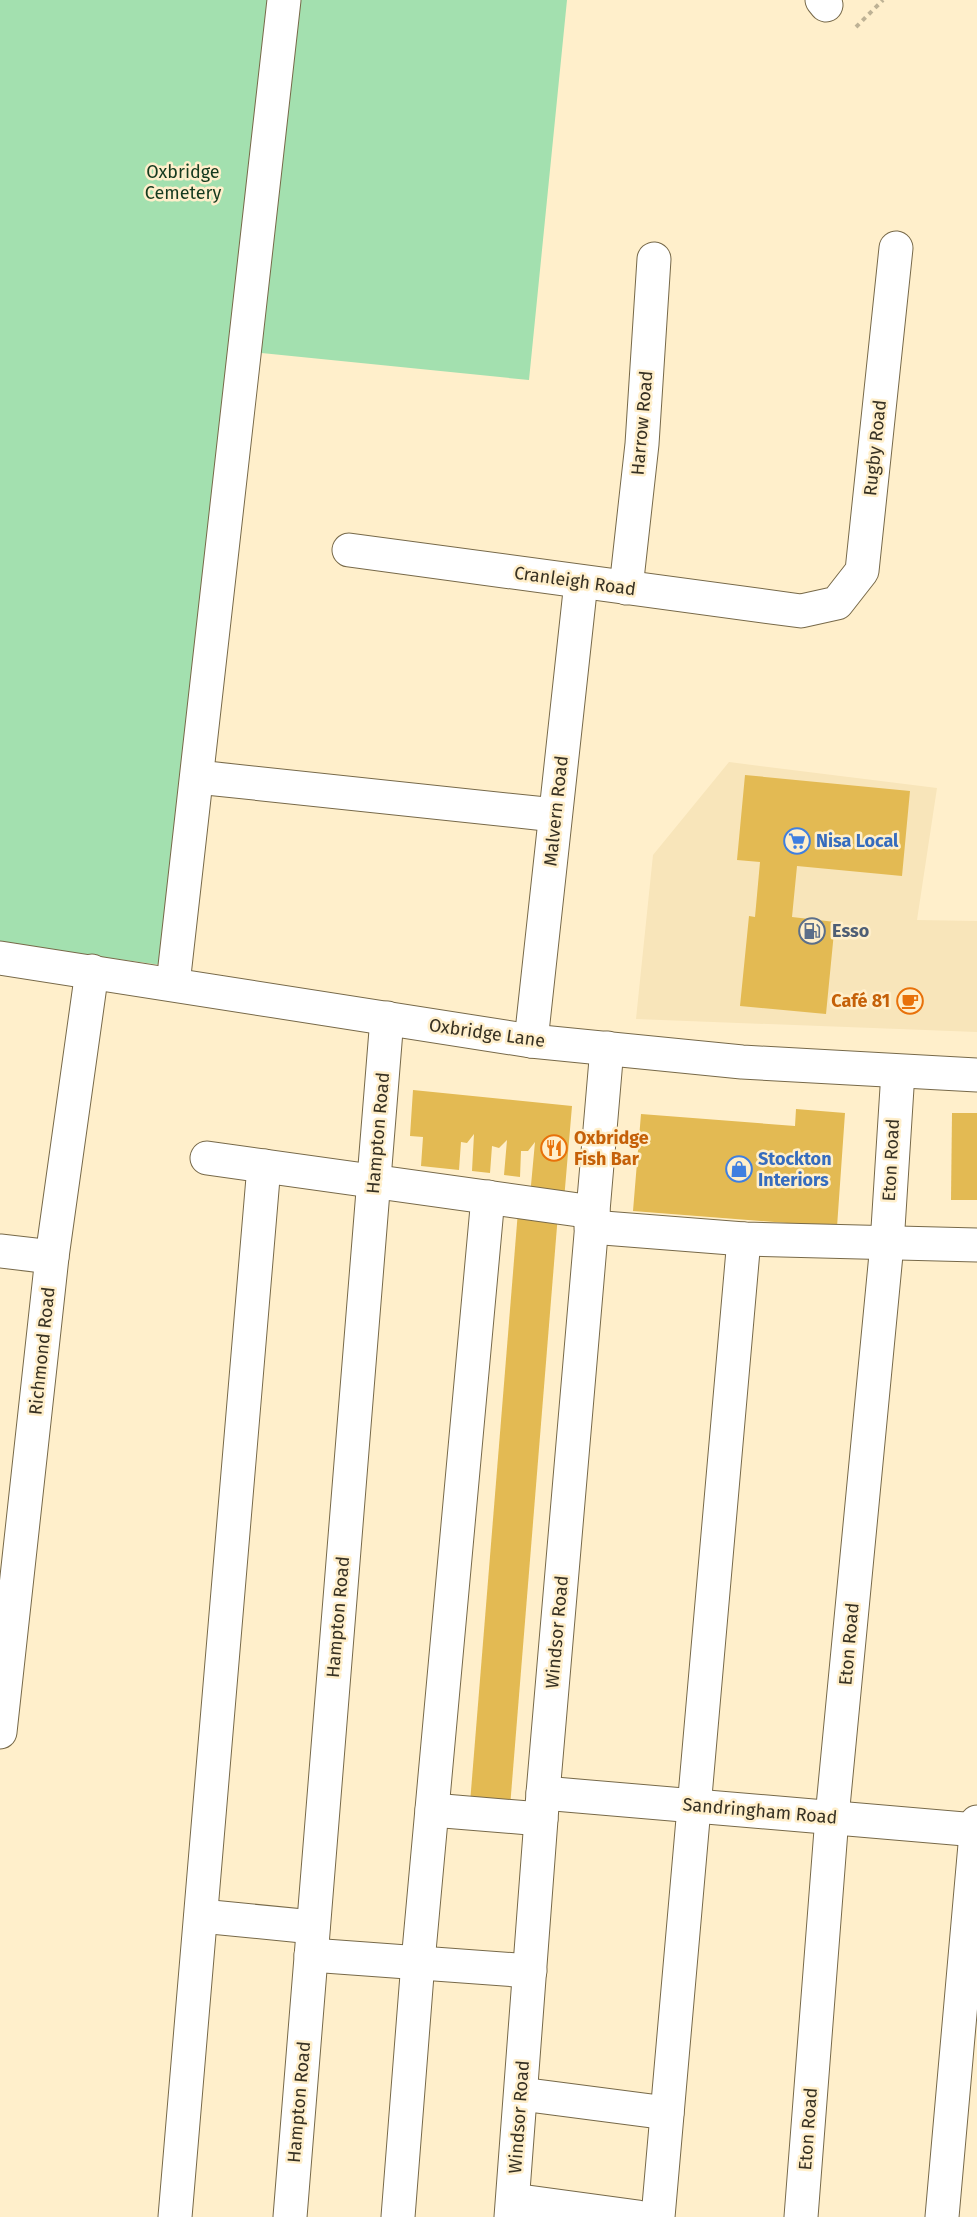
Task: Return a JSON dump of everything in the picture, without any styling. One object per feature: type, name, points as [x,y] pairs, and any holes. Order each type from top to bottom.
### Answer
[{"type":"street","points":[[173,984],[284,0]]},
{"type":"street","name":"Rugby Road","points":[[801,611],[837,603],[862,571],[896,248]]},
{"type":"street","name":"Harrow Road","points":[[626,588],[642,444],[654,259]]},
{"type":"street","name":"Cranleigh Road","points":[[349,550],[801,611]]},
{"type":"street","name":"Malvern Road","points":[[531,1041],[581,582]]},
{"type":"street","points":[[197,777],[555,815]]},
{"type":"street","name":"Oxbridge Lane","points":[[0,957],[531,1041],[742,1062],[977,1075]]},
{"type":"street","name":"Richmond Road","points":[[0,1732],[52,1257],[92,970]]},
{"type":"street","name":"Hampton Road","points":[[290,2217],[387,1018]]},
{"type":"street","name":"Windsor Road","points":[[512,2209],[542,1806],[607,1048]]},
{"type":"street","name":"Eton Road","points":[[801,2217],[832,1817],[886,1244],[898,1072]]},
{"type":"street","points":[[207,1158],[488,1197],[592,1219],[744,1239],[977,1245]]},
{"type":"street","points":[[175,2217],[264,1166]]},
{"type":"street","points":[[398,2217],[418,1962],[488,1197]]},
{"type":"street","points":[[658,2217],[744,1239]]},
{"type":"street","points":[[0,1251],[52,1257]]},
{"type":"street","name":"Sandringham Road","points":[[432,1810],[542,1806],[695,1805],[977,1829]]},
{"type":"street","points":[[942,2217],[977,1822]]},
{"type":"street","points":[[201,1916],[418,1962],[530,1971]]},
{"type":"street","points":[[521,2094],[667,2113]]},
{"type":"street","points":[[512,2209],[638,2217]]},
{"type":"shaded area","points":[[729,762],[937,788],[917,920],[977,921],[977,1032],[636,1019],[653,855]]},
{"type":"green space","name":"Oxbridge Cemetery","points":[[0,0],[567,0],[529,380],[252,352],[183,968],[0,943]]},
{"type":"building","points":[[745,775],[910,791],[902,876],[797,866],[792,917],[835,922],[826,1014],[740,1006],[749,916],[755,917],[760,862],[737,860]]},
{"type":"building","points":[[413,1090],[572,1106],[564,1200],[530,1196],[535,1142],[528,1151],[521,1151],[520,1177],[504,1175],[507,1140],[499,1148],[492,1146],[490,1173],[472,1171],[474,1134],[467,1143],[461,1142],[459,1170],[421,1166],[423,1137],[410,1136]]},
{"type":"building","name":"Stockton Interiors","points":[[796,1109],[845,1113],[837,1227],[633,1211],[641,1114],[795,1126]]},
{"type":"building","points":[[952,1113],[977,1113],[977,1200],[951,1200]]},
{"type":"building","points":[[518,1211],[558,1214],[510,1807],[470,1803]]},
{"type":"place","name":"Nisa Local","points":[[797,841]]},
{"type":"place","name":"Esso","points":[[812,931]]},
{"type":"place","name":"Café 81","points":[[910,1001]]},
{"type":"place","name":"Oxbridge Fish Bar","points":[[554,1148]]},
{"type":"place","name":"Stockton Interiors","points":[[739,1169]]}]
